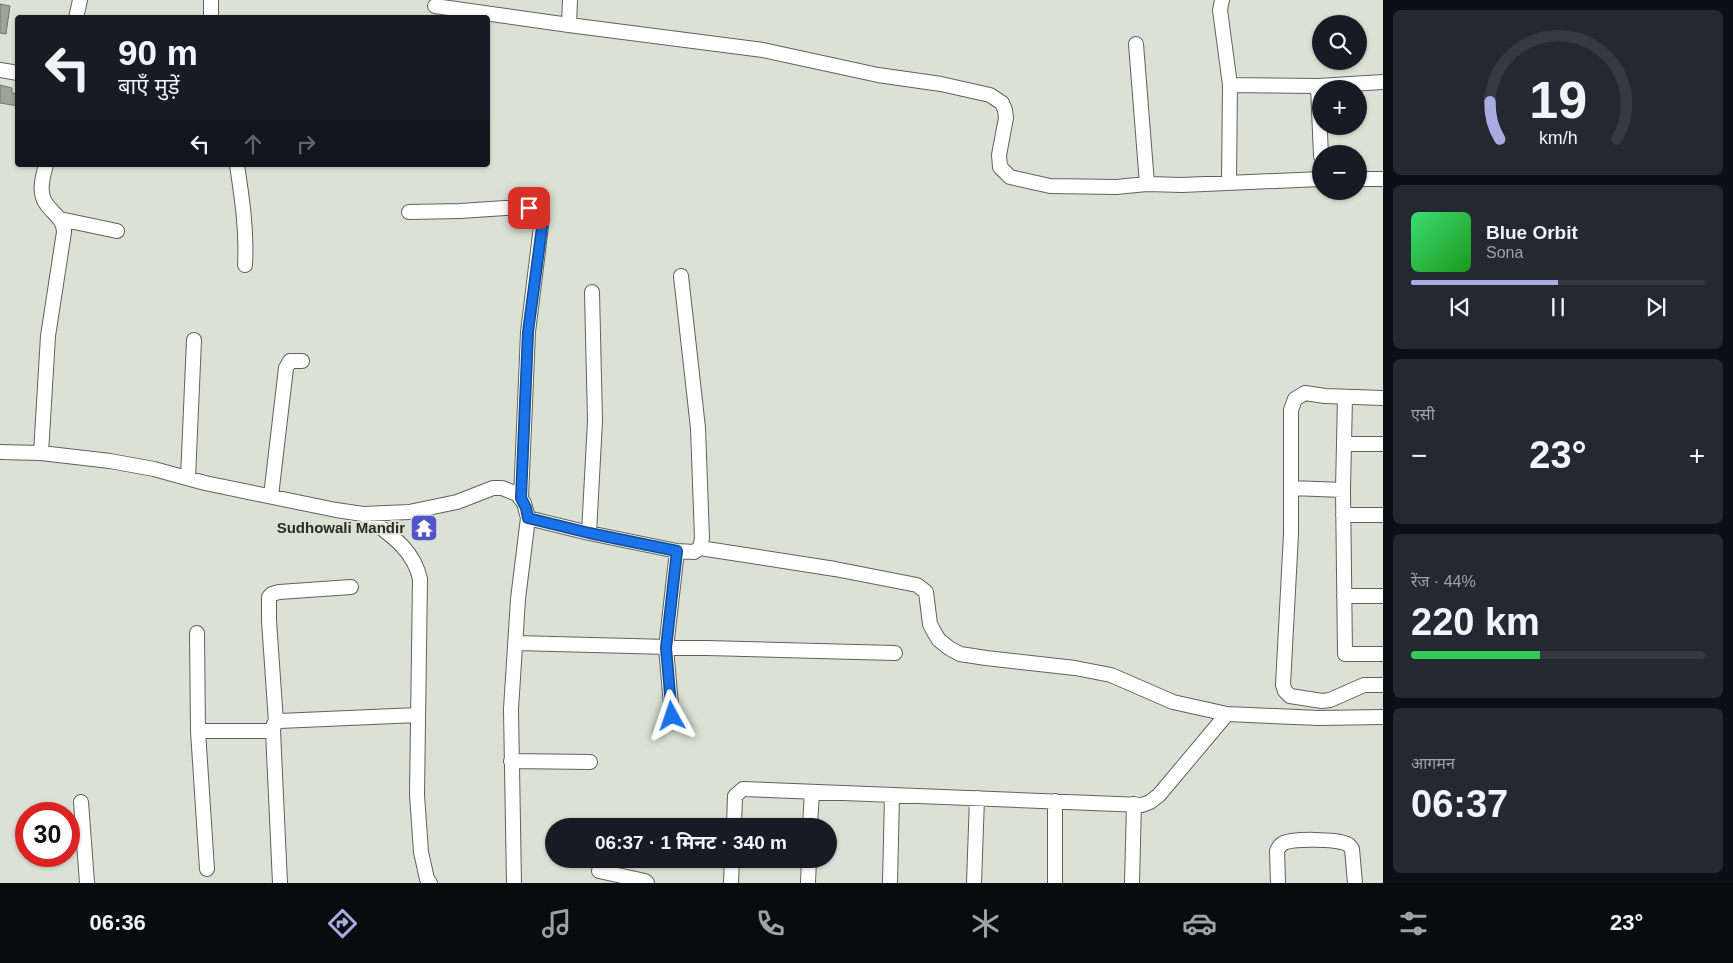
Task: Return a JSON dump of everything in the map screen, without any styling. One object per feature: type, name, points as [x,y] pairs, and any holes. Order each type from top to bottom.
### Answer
[{"type":"street","points":[[77,15],[80,0]]},
{"type":"street","points":[[211,0],[211,15]]},
{"type":"street","points":[[569,25],[570,0]]},
{"type":"street","points":[[1222,0],[1220,10],[1230,85],[1229,182]]},
{"type":"street","points":[[435,6],[763,50],[878,75],[941,84],[990,94],[1002,103],[1006,110],[999,162],[1000,167],[1010,176],[1050,186],[1116,187],[1147,184],[1182,185],[1312,180]]},
{"type":"street","points":[[1136,44],[1147,184]]},
{"type":"street","points":[[0,70],[15,72]]},
{"type":"street","points":[[1367,83],[1383,82]]},
{"type":"street","points":[[1230,85],[1312,86]]},
{"type":"street","points":[[41,453],[48,336],[64,232],[64,226],[60,219],[49,209],[44,200],[42,180],[45,167]]},
{"type":"street","points":[[236,167],[244,215],[245,265]]},
{"type":"street","points":[[1367,179],[1383,179]]},
{"type":"street","points":[[409,212],[521,208],[535,210],[542,218],[528,332],[521,498]]},
{"type":"street","points":[[60,219],[117,231]]},
{"type":"street","points":[[681,276],[698,428],[702,538],[700,548]]},
{"type":"street","points":[[589,533],[595,420],[592,292]]},
{"type":"street","points":[[188,478],[194,340]]},
{"type":"street","points":[[271,496],[286,368],[290,361],[302,360]]},
{"type":"street","points":[[1383,398],[1305,393],[1295,399],[1291,410],[1291,534],[1284,689],[1290,696],[1322,701],[1330,700],[1364,685],[1383,685]]},
{"type":"street","points":[[1345,397],[1343,490],[1345,654],[1383,654]]},
{"type":"street","points":[[1345,444],[1383,444]]},
{"type":"street","points":[[0,452],[41,453],[110,461],[363,514],[409,512],[457,502],[493,488],[511,490],[521,498],[528,518],[518,599],[511,709],[514,883]]},
{"type":"street","points":[[1291,488],[1343,490]]},
{"type":"street","points":[[363,514],[397,541],[413,558],[418,567],[421,585],[417,795],[421,852],[427,879],[430,883]]},
{"type":"street","points":[[1343,515],[1383,515]]},
{"type":"street","points":[[528,518],[677,551],[694,552],[700,548],[834,569],[917,585],[926,592],[930,624],[934,632],[939,640],[960,654],[1075,668],[1111,675],[1173,702],[1227,714],[1319,718],[1383,717]]},
{"type":"street","points":[[672,716],[666,648],[677,551]]},
{"type":"street","points":[[280,883],[269,597],[279,592],[351,587]]},
{"type":"street","points":[[1344,596],[1383,596]]},
{"type":"street","points":[[197,632],[198,731],[207,870]]},
{"type":"street","points":[[516,643],[895,654]]},
{"type":"street","points":[[734,818],[735,796],[743,789],[1134,804],[1150,802],[1159,795],[1227,714]]},
{"type":"street","points":[[198,731],[274,727],[418,715]]},
{"type":"street","points":[[511,761],[590,762]]},
{"type":"street","points":[[810,818],[812,792]]},
{"type":"street","points":[[890,883],[892,795]]},
{"type":"street","points":[[974,883],[977,798]]},
{"type":"street","points":[[1055,801],[1055,883]]},
{"type":"street","points":[[81,802],[87,883]]},
{"type":"street","points":[[1132,883],[1134,804]]},
{"type":"street","points":[[1278,883],[1277,851],[1279,846],[1289,842],[1312,840],[1339,842],[1349,845],[1352,849],[1355,883]]},
{"type":"street","points":[[731,883],[732,868]]},
{"type":"street","points":[[808,883],[809,868]]},
{"type":"street","points":[[599,871],[647,883]]},
{"type":"building","points":[[0,4],[10,6],[6,34],[0,33]]},
{"type":"building","points":[[0,85],[12,88],[12,93],[15,94],[15,106],[0,103]]},
{"type":"place","name":"Sudhowali Mandir","points":[[424,528]]},
{"type":"route","points":[[529,208],[539,213],[542,218],[542,227],[528,332],[521,498],[528,513],[528,518],[677,551],[666,648],[672,716]]}]
